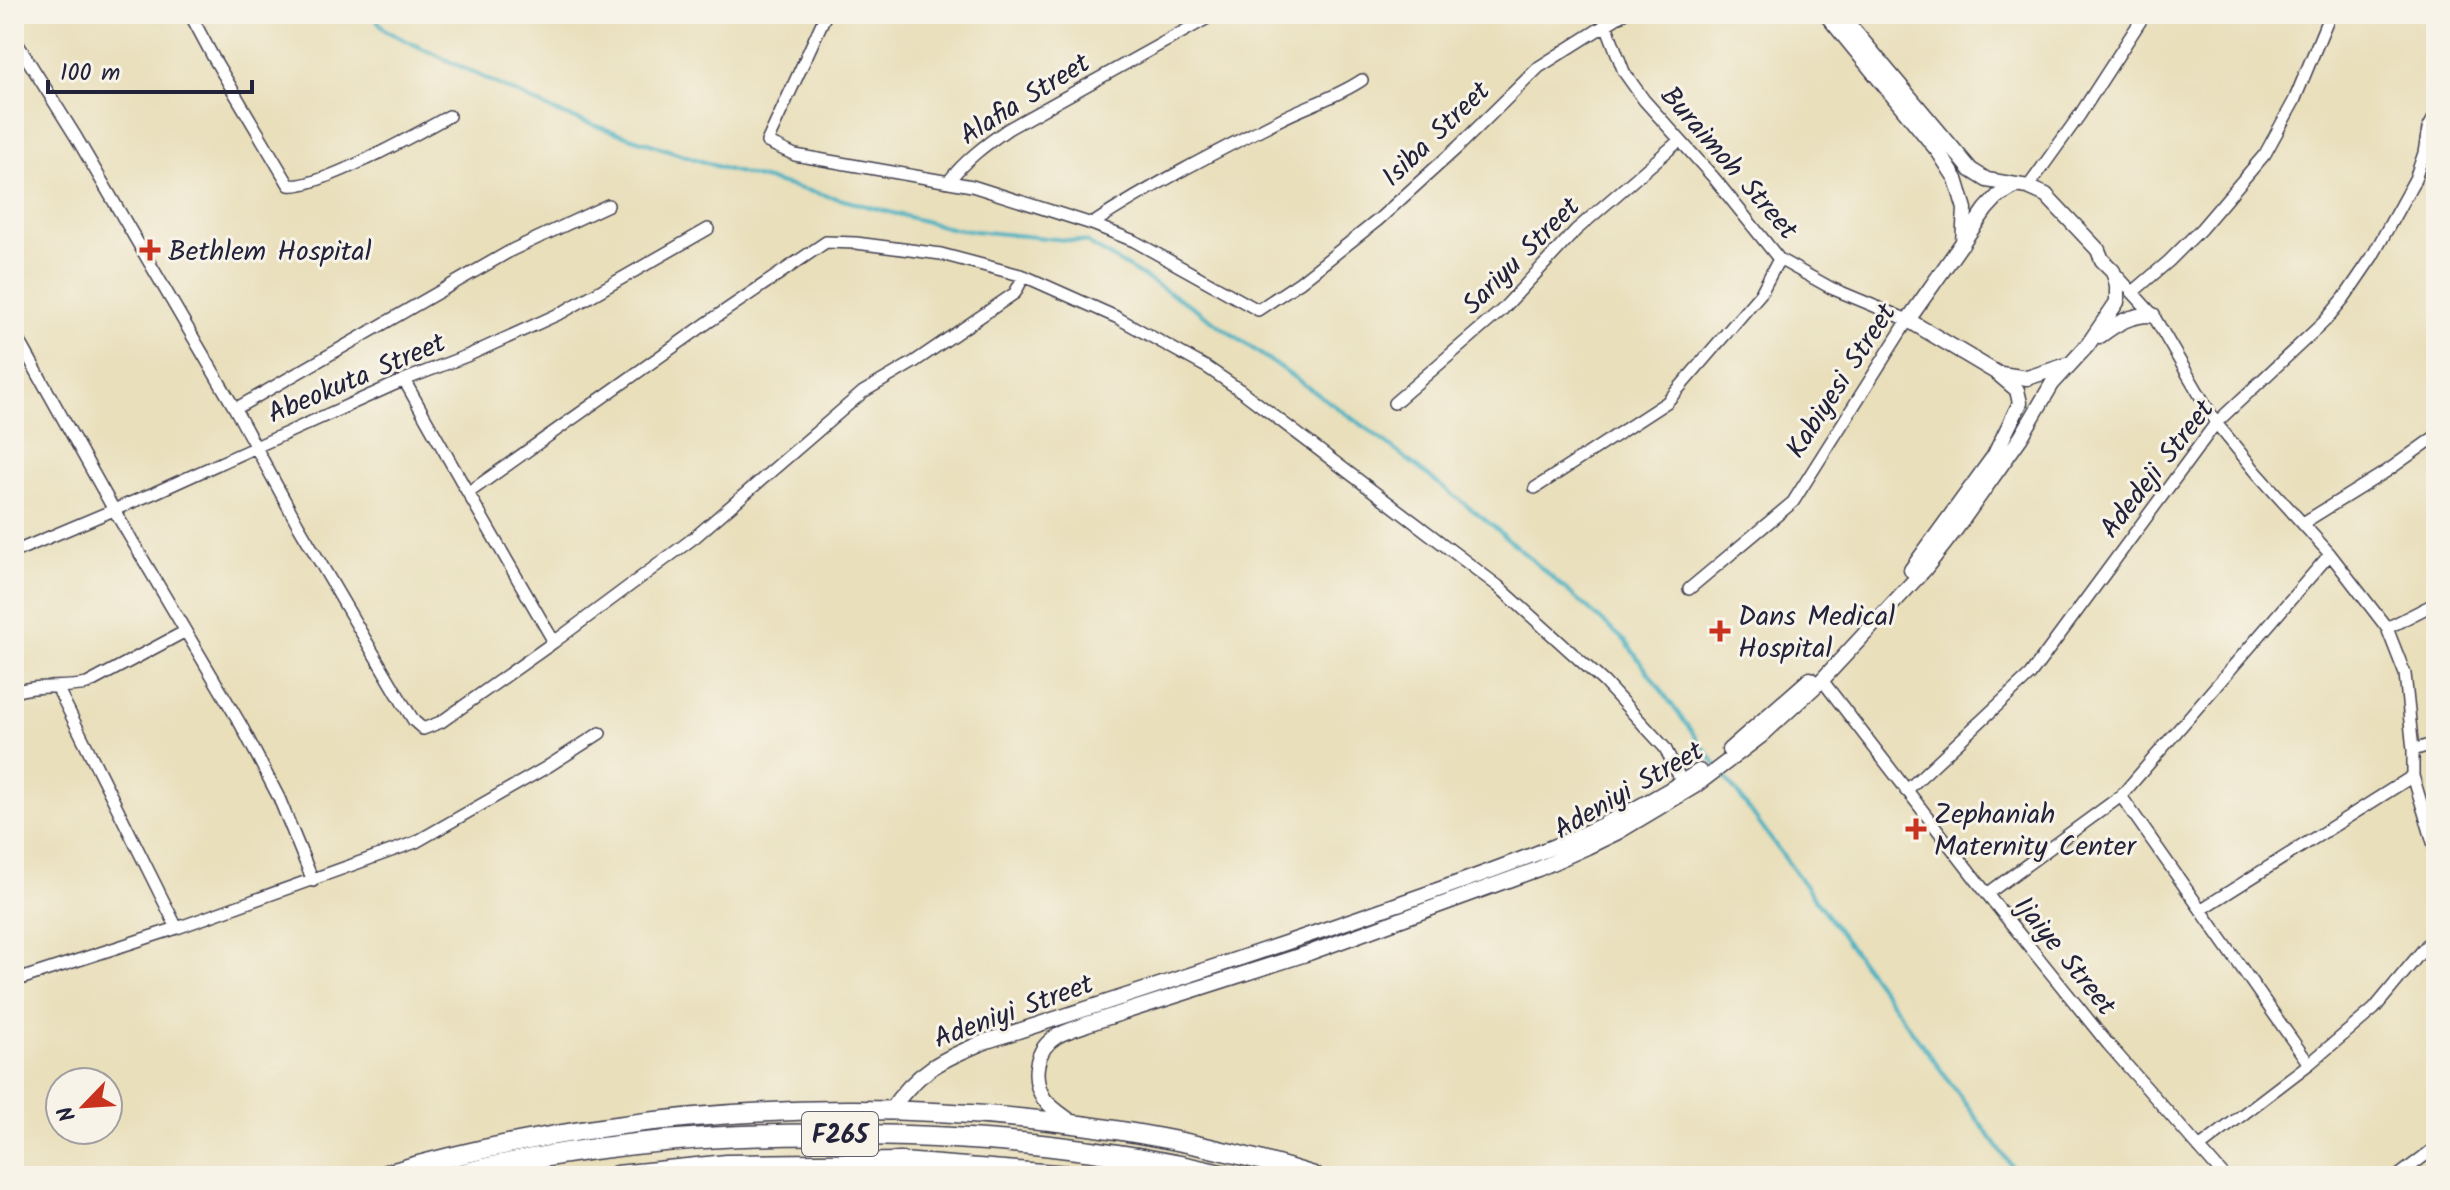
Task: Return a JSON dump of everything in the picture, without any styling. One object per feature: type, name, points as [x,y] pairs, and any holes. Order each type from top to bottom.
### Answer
[{"type":"highway","name":"F265","points":[[454,1176],[542,1156],[611,1147],[723,1136],[812,1134],[1031,1142],[1131,1156],[1225,1176]]},
{"type":"highway","name":"F265","points":[[617,1176],[727,1165],[833,1163],[902,1163],[1068,1176]]},
{"type":"main road","points":[[380,1176],[443,1157],[580,1131],[678,1119],[797,1111],[956,1113],[1074,1124],[1214,1149],[1314,1176]]},
{"type":"street","points":[[190,14],[289,185],[299,186],[332,173],[449,116]]},
{"type":"street","points":[[826,14],[767,142],[795,155],[972,186],[1092,224],[1122,204],[1253,134],[1362,80]]},
{"type":"street","name":"Alafia Street","points":[[948,182],[982,147],[1008,129],[1215,14]]},
{"type":"street","name":"Buraimoh Street","points":[[1602,14],[1624,72],[1644,100],[1714,178],[1779,259],[1831,288],[1908,320]]},
{"type":"street","name":"Isiba Street","points":[[1092,224],[1134,241],[1258,310],[1378,220],[1539,67],[1623,14]]},
{"type":"street","points":[[1826,14],[1933,145],[1956,179],[1965,209],[1963,245]]},
{"type":"street","points":[[1840,14],[1971,170],[1987,180],[2022,186],[2046,195],[2064,212],[2153,315],[2216,423],[2330,554],[2387,628],[2405,674],[2413,776],[2436,852]]},
{"type":"street","points":[[2022,186],[2079,116],[2145,14]]},
{"type":"street","points":[[2133,292],[2201,229],[2265,154],[2294,101],[2330,14]]},
{"type":"street","points":[[14,38],[76,137],[235,409],[297,523],[419,727],[429,729],[441,722],[695,537],[863,392],[914,362],[1015,293],[1024,276]]},
{"type":"street","name":"Adedeji Street","points":[[1906,791],[2030,675],[2216,423],[2325,321],[2344,298],[2372,257],[2415,179],[2428,129],[2436,114]]},
{"type":"street","name":"Sariyu Street","points":[[1394,403],[1502,310],[1576,230],[1680,140]]},
{"type":"street","points":[[2424,153],[2436,160]]},
{"type":"street","name":"Kabiyesi Street","points":[[1689,589],[1793,502],[1908,320],[1986,209],[1998,196],[2022,186]]},
{"type":"street","points":[[235,409],[512,250],[608,205]]},
{"type":"street","name":"Abeokuta Street","points":[[14,552],[563,312],[708,229]]},
{"type":"street","points":[[468,493],[826,242],[941,254],[1024,276],[1116,317],[1208,368],[1498,586],[1604,682],[1665,748],[1687,782]]},
{"type":"street","points":[[1535,488],[1667,402],[1761,293],[1779,259]]},
{"type":"street","name":"Adeniyi Street","points":[[1074,1124],[1044,1098],[1036,1077],[1039,1056],[1045,1045],[1056,1037],[1087,1024],[1309,953],[1538,869],[1618,832],[1757,732],[1822,680],[1924,570],[2021,437],[2052,384],[2087,346],[2117,302],[2113,271]]},
{"type":"street","points":[[2087,346],[2115,324],[2141,314],[2153,315]]},
{"type":"street","points":[[1908,320],[1997,373],[2022,379],[2070,364]]},
{"type":"street","points":[[14,331],[184,632],[241,725],[272,786],[313,881]]},
{"type":"street","name":"Adeniyi Street","points":[[1757,732],[1831,658],[1914,567],[1986,467],[2020,403],[2017,390],[1997,373]]},
{"type":"street","points":[[404,380],[554,642]]},
{"type":"street","points":[[2303,523],[2387,471],[2436,436]]},
{"type":"street","points":[[1987,894],[2121,796],[2330,554]]},
{"type":"street","points":[[2387,628],[2436,603]]},
{"type":"street","points":[[14,692],[33,686],[87,684],[184,632]]},
{"type":"street","name":"Ijaiye Street","points":[[1822,680],[1906,791],[2108,1044],[2224,1176]]},
{"type":"street","points":[[57,687],[177,928]]},
{"type":"street","points":[[14,981],[313,881],[416,842],[600,733]]},
{"type":"street","points":[[2413,750],[2436,743]]},
{"type":"street","points":[[2202,909],[2413,776]]},
{"type":"street","name":"Adeniyi Street","points":[[889,1112],[903,1091],[943,1059],[987,1041],[1274,948],[1535,856],[1687,782]]},
{"type":"street","points":[[2121,796],[2309,1064]]},
{"type":"street","points":[[2199,1148],[2309,1064],[2374,1009],[2436,934]]},
{"type":"street","points":[[2406,1174],[2436,1147]]},
{"type":"waterway","points":[[372,14],[386,31],[558,113],[725,169],[954,229],[1086,242],[1193,307],[1365,427],[1492,525],[1625,641],[2019,1176]]},
{"type":"place","name":"Bethlem Hospital","points":[[150,250]]},
{"type":"place","name":"Dans Medical Hospital","points":[[1720,631]]},
{"type":"place","name":"Zephaniah Maternity Center","points":[[1916,829]]}]
